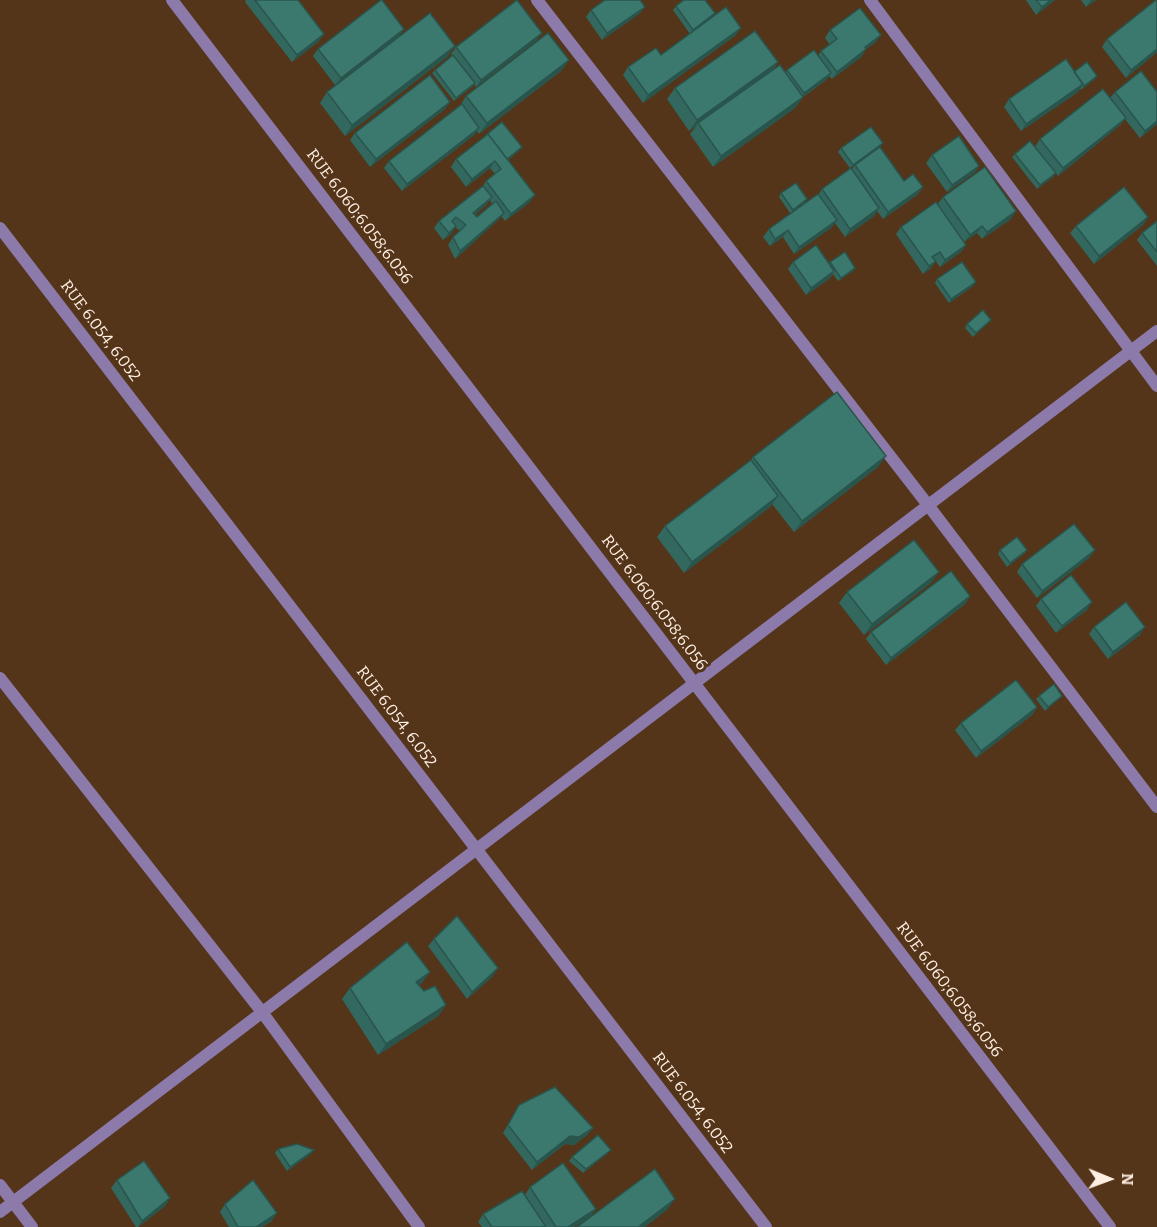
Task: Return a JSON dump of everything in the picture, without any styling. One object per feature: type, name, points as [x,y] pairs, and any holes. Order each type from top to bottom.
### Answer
[{"type":"street","name":"RUE 6.060;6.058;6.056","points":[[172,0],[1110,1227]]},
{"type":"street","points":[[537,0],[928,505],[1157,807]]},
{"type":"street","points":[[870,0],[1157,386]]},
{"type":"street","name":"RUE 6.054, 6.052","points":[[0,228],[766,1227]]},
{"type":"street","points":[[0,1212],[1157,331]]},
{"type":"street","points":[[0,678],[262,1012],[419,1227]]},
{"type":"street","points":[[0,1185],[32,1227]]},
{"type":"building","points":[[255,0],[298,0],[324,34],[297,55]]},
{"type":"building","points":[[381,0],[404,29],[341,78],[318,49]]},
{"type":"building","points":[[517,0],[542,33],[481,80],[456,47]]},
{"type":"building","points":[[605,0],[640,0],[645,7],[607,33],[591,10]]},
{"type":"building","points":[[684,0],[705,0],[715,13],[693,30],[676,6]]},
{"type":"building","points":[[1036,0],[1051,0],[1042,7]]},
{"type":"building","points":[[1156,0],[1157,49],[1131,70],[1107,39]]},
{"type":"building","points":[[726,7],[741,28],[648,95],[628,67],[656,48],[661,55]]},
{"type":"building","points":[[860,8],[881,35],[837,72],[821,51],[837,39],[830,30]]},
{"type":"building","points":[[430,13],[455,46],[352,125],[327,92]]},
{"type":"building","points":[[755,31],[778,62],[697,120],[675,88]]},
{"type":"building","points":[[548,33],[569,60],[487,123],[466,96]]},
{"type":"building","points":[[814,50],[831,73],[804,93],[787,70]]},
{"type":"building","points":[[453,55],[475,83],[456,98],[435,70]]},
{"type":"building","points":[[1066,59],[1083,84],[1026,124],[1009,99]]},
{"type":"building","points":[[1087,62],[1097,76],[1084,86],[1074,72]]},
{"type":"building","points":[[780,65],[803,97],[721,156],[698,123]]},
{"type":"building","points":[[1141,71],[1157,92],[1157,121],[1145,131],[1115,92]]},
{"type":"building","points":[[430,75],[450,102],[376,159],[355,133]]},
{"type":"building","points":[[1103,89],[1126,118],[1063,168],[1040,139]]},
{"type":"building","points":[[462,104],[479,128],[407,184],[389,161]]},
{"type":"building","points":[[502,122],[522,147],[507,159],[488,134],[486,135]]},
{"type":"building","points":[[871,127],[883,143],[853,165],[841,148]]},
{"type":"building","points":[[488,134],[535,195],[511,214],[486,181],[501,169],[495,161],[472,179],[456,159]]},
{"type":"building","points":[[959,136],[979,166],[952,185],[932,155]]},
{"type":"building","points":[[1030,141],[1056,173],[1040,185],[1015,154]]},
{"type":"building","points":[[880,147],[904,181],[913,174],[923,187],[888,212],[855,165]]},
{"type":"building","points":[[985,167],[1016,211],[987,232],[982,226],[970,235],[943,197]]},
{"type":"building","points":[[851,168],[879,208],[850,229],[822,189]]},
{"type":"building","points":[[796,183],[807,199],[793,210],[781,193]]},
{"type":"building","points":[[483,186],[492,197],[473,213],[477,217],[496,201],[504,213],[460,251],[453,237],[466,225],[456,217],[452,221],[456,226],[449,233],[439,221]]},
{"type":"building","points":[[1124,187],[1148,217],[1099,256],[1076,226]]},
{"type":"building","points":[[818,194],[837,220],[799,247],[788,230],[775,239],[769,229]]},
{"type":"building","points":[[936,202],[966,245],[945,260],[940,252],[932,257],[936,261],[929,266],[901,227]]},
{"type":"building","points":[[1157,221],[1157,252],[1142,233]]},
{"type":"building","points":[[816,245],[834,271],[811,288],[793,262]]},
{"type":"building","points":[[845,252],[855,268],[841,278],[830,262]]},
{"type":"building","points":[[962,262],[976,282],[951,299],[937,279]]},
{"type":"building","points":[[983,310],[991,320],[976,333],[967,324]]},
{"type":"building","points":[[837,392],[886,456],[802,521],[753,457]]},
{"type":"building","points":[[751,460],[778,496],[692,562],[665,526]]},
{"type":"building","points":[[1074,524],[1095,550],[1042,591],[1022,564]]},
{"type":"building","points":[[1017,537],[1027,550],[1010,563],[1000,550]]},
{"type":"building","points":[[914,540],[939,572],[872,624],[847,592]]},
{"type":"building","points":[[951,571],[970,596],[891,658],[871,632]]},
{"type":"building","points":[[1071,575],[1092,602],[1062,626],[1041,599]]},
{"type":"building","points":[[1126,602],[1145,627],[1113,652],[1094,627]]},
{"type":"building","points":[[1016,680],[1037,707],[981,751],[961,723]]},
{"type":"building","points":[[1054,684],[1062,696],[1048,707],[1039,696]]},
{"type":"building","points":[[457,916],[498,968],[472,992],[434,939]]},
{"type":"building","points":[[407,942],[430,972],[416,982],[424,991],[435,986],[446,1005],[386,1044],[350,988]]},
{"type":"building","points":[[555,1087],[593,1128],[579,1137],[570,1136],[537,1162],[508,1125],[519,1105]]},
{"type":"building","points":[[598,1135],[611,1150],[586,1169],[572,1157]]},
{"type":"building","points":[[297,1144],[314,1150],[290,1167],[278,1149]]},
{"type":"building","points":[[144,1161],[170,1198],[142,1221],[117,1180]]},
{"type":"building","points":[[563,1163],[596,1209],[568,1227],[556,1227],[530,1187]]},
{"type":"building","points":[[655,1169],[675,1199],[638,1227],[577,1227]]},
{"type":"building","points":[[253,1180],[277,1213],[256,1227],[238,1227],[225,1204]]},
{"type":"building","points":[[522,1191],[546,1227],[492,1227],[483,1214]]}]
